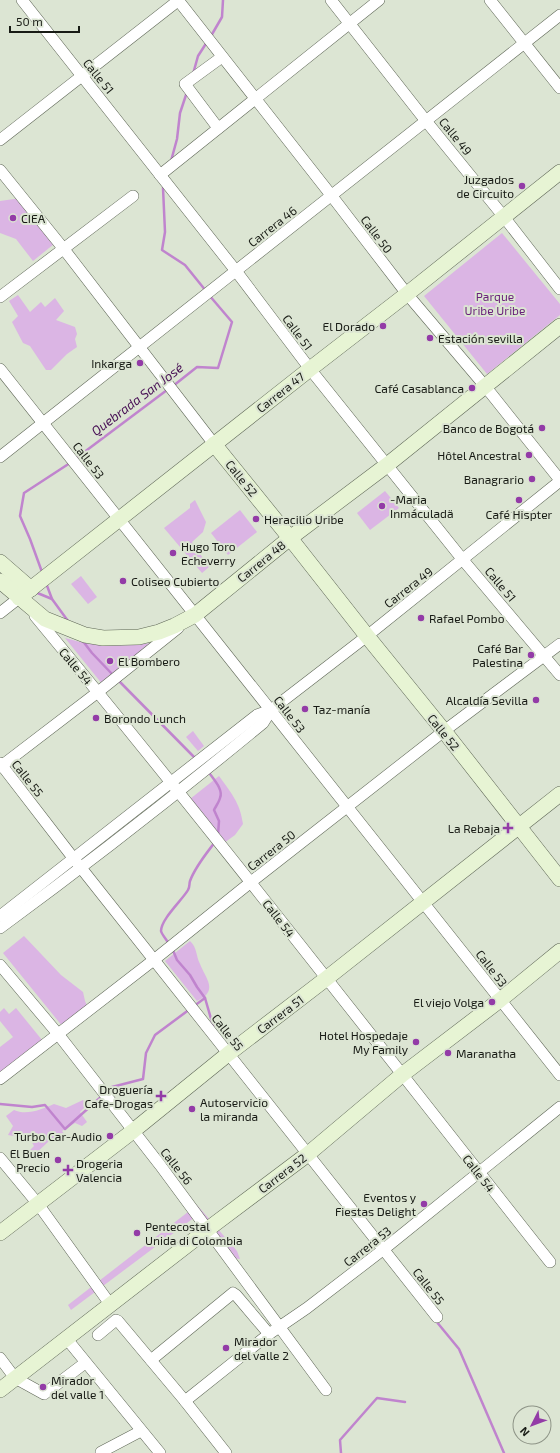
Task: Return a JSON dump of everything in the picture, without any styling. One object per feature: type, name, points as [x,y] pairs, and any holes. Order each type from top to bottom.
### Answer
[{"type":"main road","name":"Carrera 47","points":[[25,593],[560,172]]},
{"type":"main road","name":"Carrera 48","points":[[195,615],[290,538],[387,465],[560,326]]},
{"type":"main road","name":"Calle 52","points":[[214,444],[444,731],[560,879]]},
{"type":"main road","name":"Calle 54","points":[[0,562],[25,593]]},
{"type":"main road","name":"Calle 54","points":[[0,581],[25,593]]},
{"type":"main road","points":[[25,593],[45,619],[85,635],[103,638],[139,637],[159,632],[195,615]]},
{"type":"main road","name":"Carrera 51","points":[[0,1232],[133,1131],[228,1054],[520,827],[560,794]]},
{"type":"main road","name":"Carrera 52","points":[[0,1390],[110,1304],[308,1154],[402,1074],[500,1000],[560,952]]},
{"type":"street","name":"Calle 51","points":[[22,0],[236,271],[310,369],[463,560],[560,675]]},
{"type":"street","points":[[0,140],[179,0]]},
{"type":"street","name":"Calle 50","points":[[179,0],[406,294],[485,386],[560,481]]},
{"type":"street","name":"Calle 49","points":[[331,0],[426,121],[504,216],[560,289]]},
{"type":"street","points":[[160,174],[379,0]]},
{"type":"street","points":[[490,0],[560,88]]},
{"type":"street","name":"Carrera 46","points":[[0,457],[560,15]]},
{"type":"street","points":[[218,128],[185,84],[222,57]]},
{"type":"street","name":"Calle 52","points":[[0,170],[63,248],[214,444]]},
{"type":"street","points":[[0,296],[133,196]]},
{"type":"street","name":"Calle 53","points":[[0,370],[560,1075]]},
{"type":"street","name":"Carrera 49","points":[[0,916],[257,715],[270,710],[367,636],[560,481]]},
{"type":"street","name":"Carrera 47","points":[[0,613],[25,593]]},
{"type":"street","name":"Calle 54","points":[[25,593],[98,692],[251,882],[550,1262]]},
{"type":"street","name":"Carrera 48","points":[[1,765],[98,692],[195,615]]},
{"type":"street","name":"Carrera 50","points":[[0,1079],[155,960],[251,882],[348,808],[444,731],[560,644]]},
{"type":"street","name":"Carrera 49","points":[[0,928],[82,868],[179,792],[263,723],[270,710]]},
{"type":"street","name":"Calle 55","points":[[1,765],[437,1317]]},
{"type":"street","name":"Calle 56","points":[[0,965],[58,1034],[133,1131],[208,1229],[326,1390]]},
{"type":"street","name":"Carrera 53","points":[[185,1401],[269,1334],[307,1308],[384,1249],[560,1106]]},
{"type":"street","points":[[0,1158],[38,1204],[110,1304]]},
{"type":"street","points":[[151,1360],[233,1293],[269,1334]]},
{"type":"street","points":[[98,1335],[116,1320],[118,1321],[226,1453]]},
{"type":"street","points":[[66,1338],[141,1432],[160,1453]]},
{"type":"street","points":[[0,1358],[16,1378],[44,1394],[85,1363]]},
{"type":"street","points":[[101,1452],[141,1432]]},
{"type":"green space","points":[[21,198],[54,244],[33,261],[16,239],[0,233],[0,201]]},
{"type":"green space","name":"Parque Uribe Uribe","points":[[502,233],[560,304],[560,315],[487,374],[424,296]]},
{"type":"green space","points":[[18,295],[30,312],[41,302],[45,307],[55,298],[64,311],[56,320],[75,327],[77,334],[75,339],[77,347],[67,354],[51,370],[46,370],[30,346],[23,343],[12,322],[18,316],[9,301]]},
{"type":"green space","points":[[385,491],[399,508],[370,530],[357,513]]},
{"type":"green space","points":[[195,500],[206,522],[203,532],[192,542],[209,567],[202,573],[164,528],[190,508],[190,504]]},
{"type":"green space","points":[[240,510],[257,532],[228,555],[211,533]]},
{"type":"green space","points":[[81,576],[97,597],[88,604],[71,584]]},
{"type":"green space","points":[[65,638],[98,645],[152,643],[103,685]]},
{"type":"green space","points":[[193,731],[204,746],[198,751],[186,737]]},
{"type":"green space","points":[[219,776],[231,793],[240,810],[243,824],[235,835],[224,843],[190,799]]},
{"type":"green space","points":[[24,936],[61,975],[83,992],[88,1008],[63,1027],[3,953]]},
{"type":"green space","points":[[190,941],[195,949],[209,984],[208,993],[197,1001],[165,961]]},
{"type":"green space","points":[[4,1008],[9,1014],[16,1008],[42,1040],[0,1073],[0,1047],[13,1037],[0,1021],[0,1012]]},
{"type":"green space","points":[[83,1100],[87,1105],[80,1112],[87,1122],[82,1126],[75,1123],[62,1131],[65,1135],[58,1142],[48,1142],[34,1155],[29,1151],[34,1146],[30,1139],[8,1135],[13,1126],[6,1116],[14,1110],[19,1112],[29,1112],[54,1104],[66,1108]]},
{"type":"green space","points":[[197,1205],[237,1251],[240,1259],[233,1258],[195,1217],[71,1310],[68,1305]]},
{"type":"waterway","name":"Quebrada San José","points":[[211,36],[222,17],[223,0]]},
{"type":"waterway","name":"Quebrada San José","points":[[193,74],[198,56],[207,42]]},
{"type":"waterway","name":"Quebrada San José","points":[[171,161],[177,139],[180,113],[187,92]]},
{"type":"waterway","name":"Quebrada San José","points":[[164,185],[165,232],[162,250],[185,265],[206,291]]},
{"type":"waterway","name":"Quebrada San José","points":[[173,386],[197,367],[218,368],[232,322],[209,295]]},
{"type":"waterway","name":"Quebrada San José","points":[[75,459],[167,390]]},
{"type":"waterway","name":"Quebrada San José","points":[[42,572],[20,516],[24,493],[70,463]]},
{"type":"waterway","name":"Quebrada San José","points":[[46,583],[52,599],[68,621]]},
{"type":"waterway","points":[[35,592],[52,599]]},
{"type":"waterway","name":"Quebrada San José","points":[[82,640],[113,675]]},
{"type":"waterway","name":"Quebrada San José","points":[[118,680],[196,759]]},
{"type":"waterway","points":[[208,771],[219,787],[221,795],[220,800],[214,810],[219,821],[218,835]]},
{"type":"waterway","points":[[169,944],[161,931],[162,926],[168,915],[188,890],[190,881],[195,871],[215,842]]},
{"type":"waterway","points":[[172,948],[177,960],[190,975],[205,998],[214,1029]]},
{"type":"waterway","points":[[194,1006],[205,998]]},
{"type":"waterway","points":[[107,1092],[112,1087],[143,1079],[146,1053],[155,1035],[190,1009]]},
{"type":"waterway","points":[[0,1104],[32,1107],[45,1105],[65,1129],[102,1096]]},
{"type":"waterway","points":[[436,1321],[459,1349],[504,1453]]},
{"type":"waterway","points":[[341,1453],[340,1440],[377,1398],[405,1402]]},
{"type":"place","name":"Juzgados de Circuito","points":[[522,186]]},
{"type":"place","name":"CIEA","points":[[13,218]]},
{"type":"place","name":"El Dorado","points":[[383,326]]},
{"type":"place","name":"Estación sevilla","points":[[430,338]]},
{"type":"place","name":"Inkarga","points":[[140,363]]},
{"type":"place","name":"Café Casablanca","points":[[472,388]]},
{"type":"place","name":"Banco de Bogotá","points":[[542,428]]},
{"type":"place","name":"Hôtel Ancestral","points":[[529,455]]},
{"type":"place","name":"Banagrario","points":[[532,479]]},
{"type":"place","name":"Café Hispter","points":[[519,500]]},
{"type":"place","name":"-Maria Inmáculadä","points":[[382,506]]},
{"type":"place","name":"Heracilio Uribe","points":[[256,519]]},
{"type":"place","name":"Hugo Toro Echeverry","points":[[173,553]]},
{"type":"place","name":"Coliseo Cubierto","points":[[123,581]]},
{"type":"place","name":"Rafael Pombo","points":[[421,618]]},
{"type":"place","name":"Café Bar Palestina","points":[[531,655]]},
{"type":"place","name":"El Bombero","points":[[110,661]]},
{"type":"place","name":"Alcaldía Sevilla","points":[[536,700]]},
{"type":"place","name":"Taz-manía","points":[[305,709]]},
{"type":"place","name":"Borondo Lunch","points":[[96,718]]},
{"type":"place","name":"La Rebaja","points":[[508,828]]},
{"type":"place","name":"El viejo Volga","points":[[492,1002]]},
{"type":"place","name":"Hotel Hospedaje My Family","points":[[416,1042]]},
{"type":"place","name":"Maranatha","points":[[448,1053]]},
{"type":"place","name":"Droguería Cafe-Drogas","points":[[161,1096]]},
{"type":"place","name":"Autoservicio la miranda","points":[[192,1109]]},
{"type":"place","name":"Turbo Car-Audio","points":[[110,1136]]},
{"type":"place","name":"El Buen Precio","points":[[58,1160]]},
{"type":"place","name":"Drogeria Valencia","points":[[68,1170]]},
{"type":"place","name":"Eventos y Fiestas Delight","points":[[424,1204]]},
{"type":"place","name":"Pentecostal Unida di Colombia","points":[[137,1233]]},
{"type":"place","name":"Mirador del valle 2","points":[[226,1348]]},
{"type":"place","name":"Mirador del valle 1","points":[[43,1387]]}]
